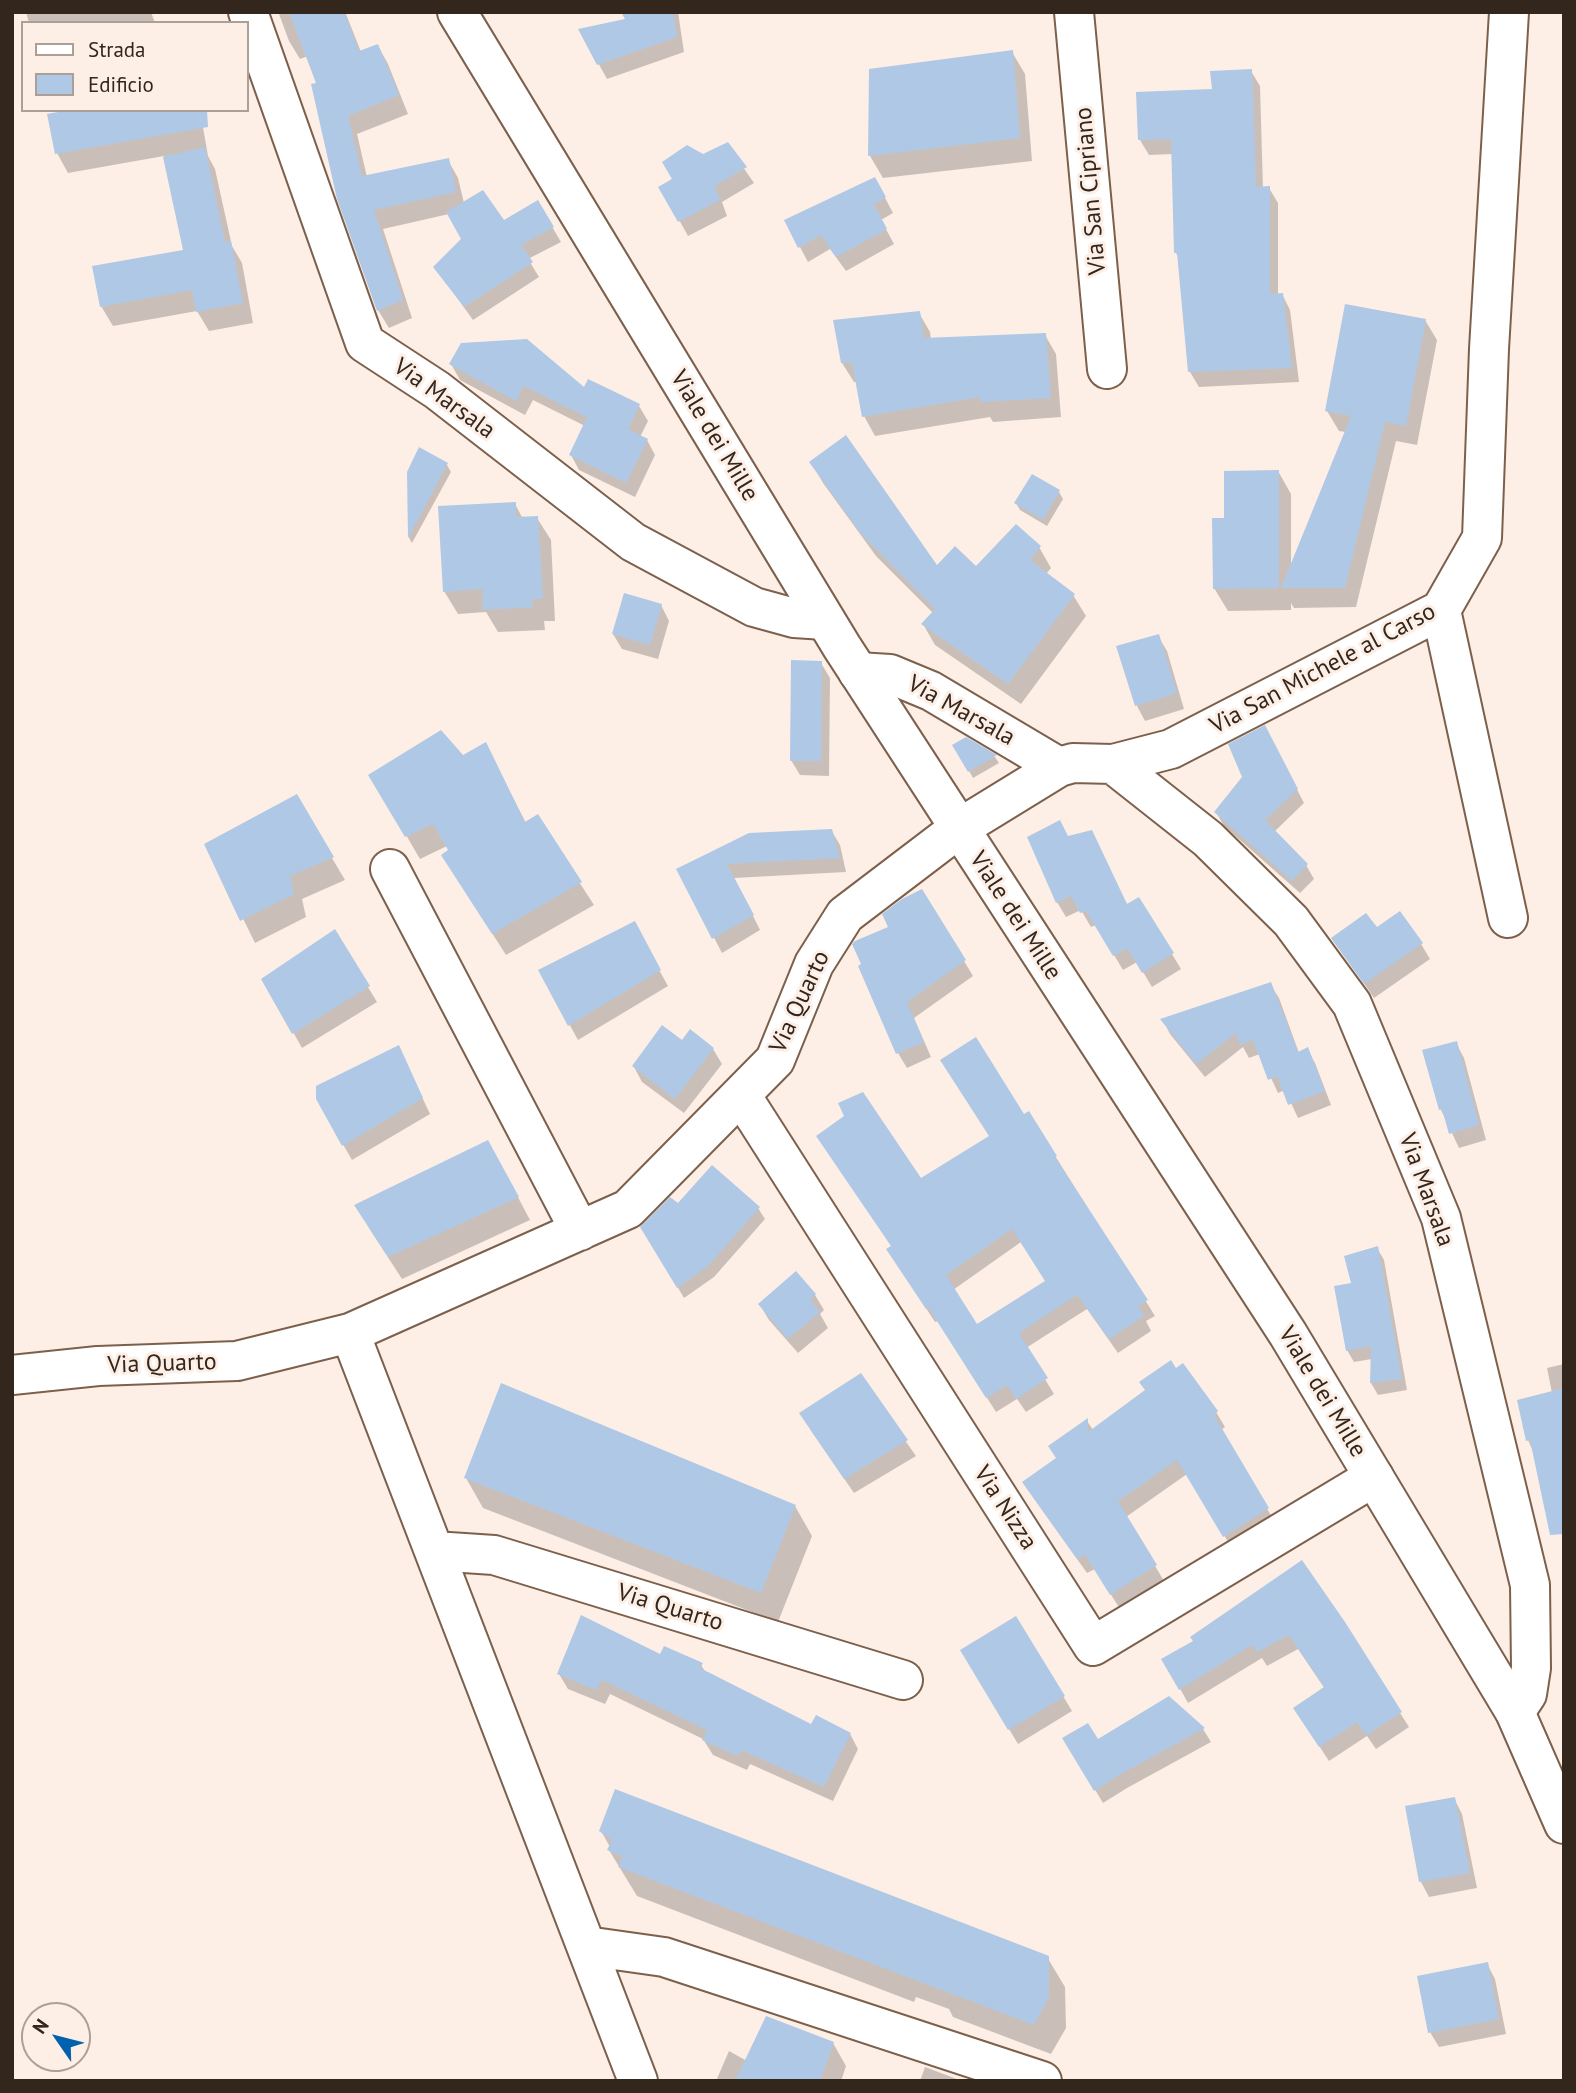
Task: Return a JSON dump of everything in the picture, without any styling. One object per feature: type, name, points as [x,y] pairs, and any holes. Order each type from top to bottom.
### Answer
[{"type":"street","name":"Via Marsala","points":[[248,12],[365,343],[437,390],[633,542],[754,607],[794,618],[825,620]]},
{"type":"street","name":"Viale dei Mille","points":[[457,12],[825,620],[933,785],[958,829],[1288,1334],[1515,1712],[1564,1824]]},
{"type":"street","name":"Via San Cipriano","points":[[1074,12],[1107,369]]},
{"type":"street","name":"Via San Michele al Carso","points":[[958,829],[1059,767],[1073,763],[1113,764],[1171,749],[1441,610],[1482,538],[1489,349],[1509,12]]},
{"type":"street","points":[[1441,610],[1508,918]]},
{"type":"street","name":"Via Marsala","points":[[858,672],[890,674],[931,691],[1059,767]]},
{"type":"street","name":"Via Marsala","points":[[1113,764],[1208,839],[1291,921],[1352,1004],[1441,1217],[1530,1585],[1531,1668],[1527,1694],[1515,1712]]},
{"type":"street","name":"Via Quarto","points":[[12,1374],[98,1366],[237,1361],[350,1333],[628,1209],[775,1060],[814,964],[845,915],[958,829]]},
{"type":"street","points":[[390,869],[580,1231]]},
{"type":"street","name":"Via Nizza","points":[[741,1095],[1093,1646],[1374,1477]]},
{"type":"street","points":[[350,1333],[638,2081]]},
{"type":"street","name":"Via Quarto","points":[[434,1551],[494,1555],[903,1679]]},
{"type":"street","points":[[586,1946],[664,1957],[1042,2081]]},
{"type":"building","points":[[289,12],[344,12],[359,51],[378,44],[399,95],[348,116],[362,176],[449,158],[456,192],[374,210],[403,300],[377,311],[337,199],[311,84],[316,83]]},
{"type":"building","points":[[621,12],[673,12],[677,37],[597,65],[578,29],[625,19]]},
{"type":"building","points":[[1013,50],[1020,138],[868,156],[869,69]]},
{"type":"building","points":[[1252,69],[1256,187],[1270,186],[1270,294],[1283,293],[1292,368],[1188,372],[1177,253],[1174,253],[1171,139],[1138,140],[1136,92],[1212,89],[1210,71]]},
{"type":"building","points":[[207,112],[208,127],[55,154],[47,114]]},
{"type":"building","points":[[728,142],[747,167],[715,186],[720,200],[678,222],[658,187],[672,179],[662,162],[687,145],[703,154]]},
{"type":"building","points":[[205,147],[225,242],[231,241],[243,303],[196,312],[192,290],[100,307],[92,266],[183,250],[163,157]]},
{"type":"building","points":[[875,177],[886,197],[874,204],[887,229],[836,257],[821,235],[798,248],[784,220]]},
{"type":"building","points":[[483,190],[504,220],[538,200],[554,227],[521,245],[533,262],[464,307],[433,267],[461,239],[446,212]]},
{"type":"building","points":[[1345,304],[1426,319],[1406,426],[1385,422],[1345,588],[1281,588],[1351,416],[1325,411]]},
{"type":"building","points":[[920,311],[924,338],[1046,333],[1051,398],[980,402],[980,397],[862,417],[852,363],[841,363],[833,320]]},
{"type":"building","points":[[527,339],[584,387],[588,379],[640,404],[628,429],[648,439],[626,483],[569,455],[587,417],[524,386],[516,401],[449,364],[461,343]]},
{"type":"building","points":[[846,435],[937,565],[955,546],[976,566],[1016,524],[1041,546],[1030,560],[1075,594],[1008,684],[921,624],[935,609],[862,535],[809,462]]},
{"type":"building","points":[[419,447],[448,463],[408,538],[407,472]]},
{"type":"building","points":[[1279,470],[1279,588],[1213,589],[1212,518],[1224,518],[1224,471]]},
{"type":"building","points":[[1032,474],[1060,490],[1043,520],[1014,503]]},
{"type":"building","points":[[516,502],[516,517],[538,516],[543,599],[532,599],[533,607],[483,610],[482,589],[443,592],[438,506]]},
{"type":"building","points":[[624,593],[662,604],[650,645],[612,634]]},
{"type":"building","points":[[1159,634],[1177,693],[1135,706],[1116,646]]},
{"type":"building","points":[[791,660],[822,661],[821,761],[790,761]]},
{"type":"building","points":[[1265,725],[1298,789],[1265,820],[1308,864],[1292,881],[1214,812],[1242,777],[1228,744]]},
{"type":"building","points":[[441,730],[463,755],[486,742],[525,822],[538,814],[582,882],[492,934],[441,855],[448,850],[433,824],[405,837],[368,775]]},
{"type":"building","points":[[966,737],[997,755],[968,772],[952,745]]},
{"type":"building","points":[[297,794],[334,857],[290,876],[294,894],[240,921],[204,844]]},
{"type":"building","points":[[1060,820],[1068,836],[1092,830],[1127,904],[1139,897],[1174,953],[1142,973],[1127,948],[1113,956],[1086,911],[1080,913],[1071,896],[1056,903],[1027,837]]},
{"type":"building","points":[[832,829],[840,858],[727,864],[754,915],[712,939],[676,869],[749,833]]},
{"type":"building","points":[[922,889],[966,960],[907,1002],[924,1042],[896,1054],[858,966],[861,964],[852,944],[888,927],[882,914],[902,899]]},
{"type":"building","points":[[1400,911],[1423,943],[1364,984],[1331,938],[1366,913],[1377,927]]},
{"type":"building","points":[[635,921],[661,970],[568,1026],[538,970]]},
{"type":"building","points":[[335,929],[370,986],[292,1034],[261,979]]},
{"type":"building","points":[[1271,982],[1298,1052],[1308,1047],[1325,1091],[1288,1105],[1277,1076],[1268,1080],[1253,1040],[1240,1045],[1236,1033],[1196,1064],[1160,1019]]},
{"type":"building","points":[[662,1025],[682,1040],[690,1029],[714,1048],[675,1099],[632,1066]]},
{"type":"building","points":[[976,1037],[1024,1114],[1029,1111],[1057,1156],[1055,1157],[1148,1300],[1138,1306],[1144,1316],[1109,1339],[1077,1295],[1019,1333],[1048,1378],[1016,1399],[1007,1385],[986,1398],[928,1307],[926,1309],[886,1249],[891,1246],[816,1136],[844,1116],[838,1103],[863,1092],[921,1178],[989,1136],[940,1060]],"holes":[[[1012,1229],[1045,1281],[977,1324],[946,1275]]]},
{"type":"building","points":[[1457,1041],[1479,1125],[1449,1134],[1442,1109],[1439,1110],[1422,1050]]},
{"type":"building","points":[[399,1045],[423,1098],[342,1146],[316,1099],[316,1086]]},
{"type":"building","points":[[488,1140],[519,1197],[388,1257],[354,1205]]},
{"type":"building","points":[[712,1165],[760,1207],[708,1266],[677,1288],[640,1227],[670,1197],[678,1203]]},
{"type":"building","points":[[1378,1246],[1402,1379],[1370,1383],[1371,1346],[1346,1351],[1334,1286],[1351,1283],[1344,1256]]},
{"type":"building","points":[[796,1271],[816,1294],[810,1300],[820,1312],[788,1339],[758,1304]]},
{"type":"building","points":[[1171,1360],[1176,1368],[1183,1363],[1218,1411],[1214,1415],[1269,1508],[1223,1537],[1177,1460],[1118,1501],[1157,1565],[1110,1595],[1085,1555],[1077,1559],[1022,1482],[1056,1458],[1048,1446],[1088,1418],[1088,1432],[1145,1390],[1139,1382]]},
{"type":"building","points":[[861,1373],[908,1440],[844,1479],[799,1413]]},
{"type":"building","points":[[501,1383],[796,1505],[761,1593],[464,1478]]},
{"type":"building","points":[[1564,1388],[1564,1534],[1550,1535],[1530,1440],[1526,1441],[1517,1400]]},
{"type":"building","points":[[1302,1560],[1402,1712],[1366,1735],[1357,1722],[1319,1747],[1293,1708],[1324,1687],[1289,1635],[1257,1652],[1252,1645],[1179,1690],[1161,1659],[1193,1641],[1190,1637]]},
{"type":"building","points":[[581,1615],[660,1654],[664,1646],[703,1663],[700,1668],[811,1724],[816,1715],[851,1733],[824,1787],[741,1750],[738,1756],[702,1740],[707,1730],[602,1680],[596,1690],[557,1674]]},
{"type":"building","points":[[1016,1616],[1065,1696],[1008,1730],[960,1650]]},
{"type":"building","points":[[1169,1696],[1205,1728],[1094,1791],[1062,1738],[1088,1723],[1098,1739]]},
{"type":"building","points":[[615,1789],[1049,1956],[1049,1997],[1034,2025],[618,1867],[623,1857],[607,1850],[612,1840],[599,1831]]},
{"type":"building","points":[[1455,1797],[1470,1873],[1419,1882],[1405,1806]]},
{"type":"building","points":[[1488,1962],[1499,2019],[1428,2033],[1417,1976]]},
{"type":"building","points":[[766,2016],[834,2042],[820,2081],[735,2081]]}]
